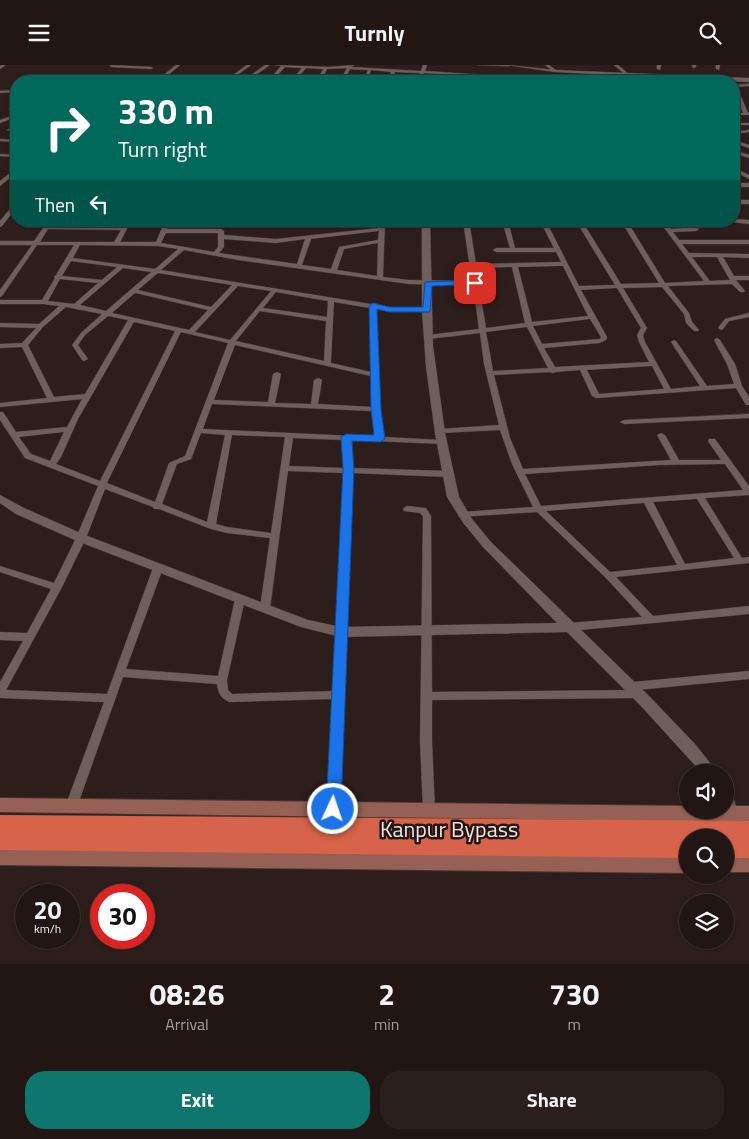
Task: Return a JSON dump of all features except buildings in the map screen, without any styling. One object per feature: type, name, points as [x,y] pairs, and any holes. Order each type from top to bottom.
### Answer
[{"type":"highway","name":"Kanpur Bypass","points":[[0,824],[749,830]]},
{"type":"highway","name":"Kanpur Bypass","points":[[0,840],[679,847]]},
{"type":"highway","points":[[734,848],[749,848]]},
{"type":"main road","points":[[0,805],[679,813]]},
{"type":"main road","points":[[734,814],[749,814]]},
{"type":"main road","points":[[0,857],[679,865]]},
{"type":"main road","points":[[734,864],[749,864]]},
{"type":"street","points":[[0,68],[4,65]]},
{"type":"street","points":[[166,75],[178,65]]},
{"type":"street","points":[[236,75],[249,65]]},
{"type":"street","points":[[254,75],[268,65]]},
{"type":"street","points":[[277,65],[326,68],[351,66],[448,75]]},
{"type":"street","points":[[420,75],[425,65]]},
{"type":"street","points":[[479,65],[509,65],[558,71],[628,75]]},
{"type":"street","points":[[504,65],[513,75]]},
{"type":"street","points":[[547,65],[558,71],[560,75]]},
{"type":"street","points":[[616,65],[628,75]]},
{"type":"street","points":[[111,66],[153,66]]},
{"type":"street","points":[[144,73],[153,66]]},
{"type":"street","points":[[298,75],[305,67]]},
{"type":"street","points":[[322,75],[326,68]]},
{"type":"street","points":[[368,75],[370,69]]},
{"type":"street","points":[[392,75],[394,70]]},
{"type":"street","points":[[740,97],[748,114]]},
{"type":"street","points":[[0,134],[9,130]]},
{"type":"street","points":[[741,153],[749,152]]},
{"type":"street","points":[[741,153],[749,157]]},
{"type":"street","points":[[0,155],[9,155]]},
{"type":"street","points":[[0,161],[9,155]]},
{"type":"street","points":[[0,184],[10,176]]},
{"type":"street","points":[[0,212],[9,212]]},
{"type":"street","points":[[0,225],[9,212]]},
{"type":"street","points":[[747,221],[749,231]]},
{"type":"street","points":[[0,295],[47,227]]},
{"type":"street","points":[[106,227],[125,228],[116,244]]},
{"type":"street","points":[[158,245],[165,227]]},
{"type":"street","points":[[426,227],[428,337],[431,381],[448,474],[454,497],[462,515],[487,544],[569,627],[636,690],[703,764]]},
{"type":"street","points":[[467,227],[475,283],[485,330],[490,373],[506,438],[520,472],[538,508],[608,575],[650,619]]},
{"type":"street","points":[[507,227],[513,250]]},
{"type":"street","points":[[539,346],[603,340],[604,337],[576,288],[546,227]]},
{"type":"street","points":[[583,227],[644,328],[640,338],[668,390]]},
{"type":"street","points":[[628,227],[663,284],[687,314],[689,323],[696,330]]},
{"type":"street","points":[[667,227],[708,283]]},
{"type":"street","points":[[163,231],[221,229],[267,241],[382,229],[380,279]]},
{"type":"street","points":[[215,254],[221,247],[221,229]]},
{"type":"street","points":[[671,231],[696,229]]},
{"type":"street","points":[[727,237],[732,242]]},
{"type":"street","points":[[299,266],[308,238]]},
{"type":"street","points":[[334,271],[341,248],[381,241]]},
{"type":"street","points":[[679,242],[749,242]]},
{"type":"street","points":[[0,243],[158,245],[380,279],[428,284],[475,283]]},
{"type":"street","points":[[44,303],[57,277],[78,244]]},
{"type":"street","points":[[84,359],[75,345],[83,333],[136,291],[182,249]]},
{"type":"street","points":[[496,250],[556,250]]},
{"type":"street","points":[[687,255],[749,256]]},
{"type":"street","points":[[719,256],[742,291]]},
{"type":"street","points":[[69,259],[156,271],[389,309],[428,310]]},
{"type":"street","points":[[473,266],[564,264]]},
{"type":"street","points":[[515,265],[529,325],[553,371]]},
{"type":"street","points":[[75,306],[121,267]]},
{"type":"street","points":[[57,277],[103,282]]},
{"type":"street","points":[[576,288],[708,283],[749,278]]},
{"type":"street","points":[[190,333],[235,285]]},
{"type":"street","points":[[136,291],[212,309]]},
{"type":"street","points":[[157,507],[173,463],[188,457],[232,343],[274,291]]},
{"type":"street","points":[[326,365],[331,299]]},
{"type":"street","points":[[0,302],[75,306],[375,375]]},
{"type":"street","points":[[0,346],[24,345],[41,326],[65,305]]},
{"type":"street","points":[[373,306],[376,409],[380,439]]},
{"type":"street","points":[[258,309],[330,320]]},
{"type":"street","points":[[722,328],[730,319],[749,315]]},
{"type":"street","points":[[428,337],[592,317]]},
{"type":"street","points":[[51,465],[57,457],[87,396],[132,319]]},
{"type":"street","points":[[0,325],[41,326]]},
{"type":"street","points":[[111,698],[0,693],[57,587],[81,538],[102,485],[178,331]]},
{"type":"street","points":[[717,340],[731,364],[738,386],[749,403]]},
{"type":"street","points":[[674,342],[705,388]]},
{"type":"street","points":[[24,345],[52,400]]},
{"type":"street","points":[[490,373],[654,364]]},
{"type":"street","points":[[583,369],[596,396],[738,386]]},
{"type":"street","points":[[270,404],[278,374]]},
{"type":"street","points":[[314,406],[318,380]]},
{"type":"street","points":[[0,405],[87,396]]},
{"type":"street","points":[[209,402],[376,409]]},
{"type":"street","points":[[0,414],[12,435],[28,456],[157,507],[227,531],[275,536]]},
{"type":"street","points":[[624,422],[749,416]]},
{"type":"street","points":[[198,431],[380,439],[441,436],[504,427]]},
{"type":"street","points":[[12,435],[70,429]]},
{"type":"street","points":[[212,526],[229,432]]},
{"type":"street","points":[[265,609],[289,435]]},
{"type":"street","points":[[661,435],[676,463]]},
{"type":"street","points":[[333,809],[348,469],[346,437]]},
{"type":"street","points":[[712,441],[749,492]]},
{"type":"street","points":[[520,472],[726,462]]},
{"type":"street","points":[[284,468],[448,474]]},
{"type":"street","points":[[462,515],[749,492]]},
{"type":"street","points":[[608,575],[745,560],[699,496]]},
{"type":"street","points":[[0,498],[20,511],[158,569],[306,624],[341,632],[569,627],[749,610]]},
{"type":"street","points":[[647,500],[682,567]]},
{"type":"street","points":[[407,509],[423,510],[427,516],[426,741],[429,811]]},
{"type":"street","points":[[0,569],[57,587]]},
{"type":"street","points":[[71,807],[158,569]]},
{"type":"street","points":[[240,599],[222,680],[223,692],[230,698],[338,695]]},
{"type":"street","points":[[0,636],[29,637]]},
{"type":"street","points":[[120,673],[222,680]]},
{"type":"street","points":[[427,696],[526,696],[636,690],[749,675]]},
{"type":"route","points":[[333,809],[348,469],[346,437],[380,439],[376,409],[373,306],[389,309],[428,310],[428,284],[475,283]]}]
